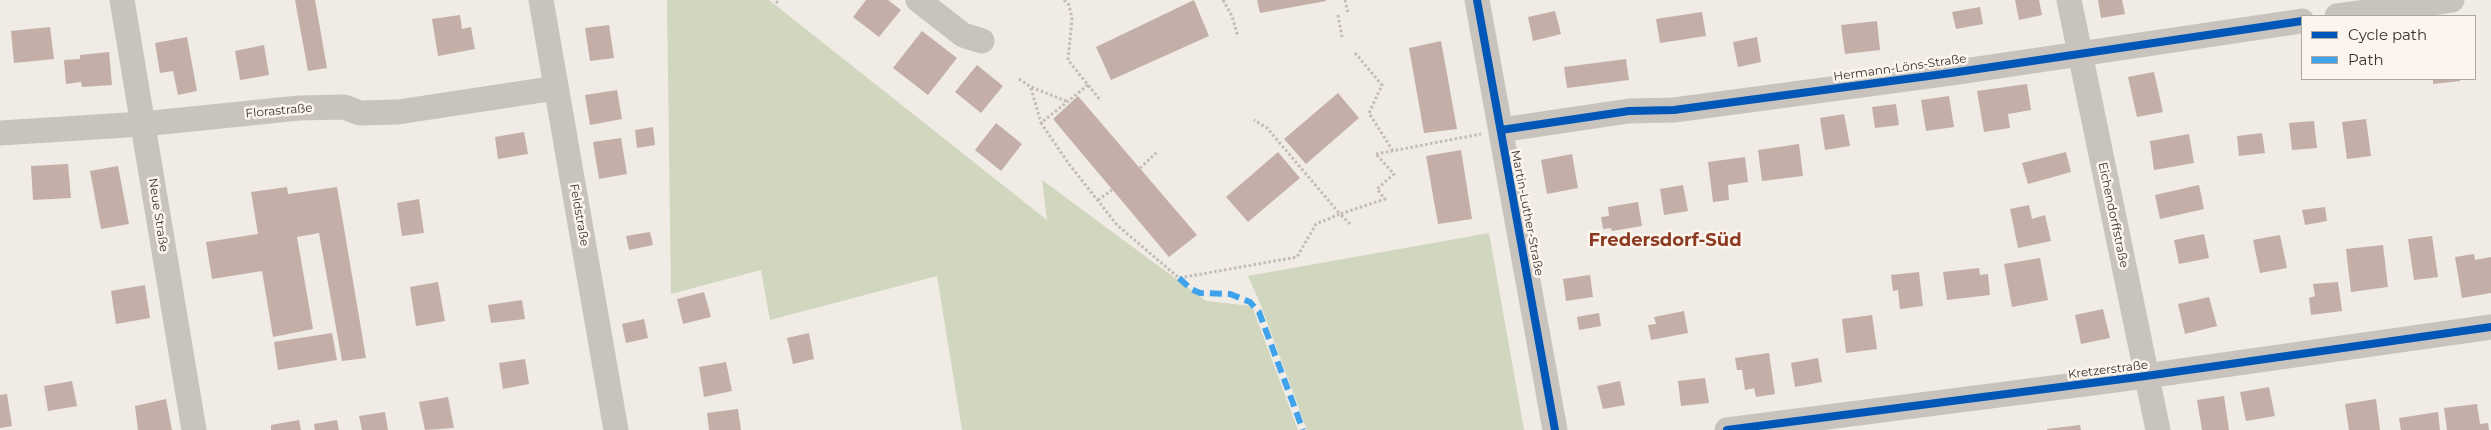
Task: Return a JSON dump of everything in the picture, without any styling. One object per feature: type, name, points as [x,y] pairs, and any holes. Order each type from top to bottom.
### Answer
[{"type":"street","name":"Neue Straße","points":[[122,0],[194,430]]},
{"type":"street","name":"Feldstraße","points":[[541,0],[616,430]]},
{"type":"street","points":[[918,0],[963,35],[982,41]]},
{"type":"street","name":"Martin-Luther-Straße","points":[[1477,0],[1555,430]]},
{"type":"street","name":"Eichendorffstraße","points":[[2069,0],[2158,430]]},
{"type":"street","points":[[2344,15],[2452,0]]},
{"type":"street","name":"Hermann-Löns-Straße","points":[[1501,130],[1629,111],[1682,109],[2301,21]]},
{"type":"street","name":"Florastraße","points":[[0,133],[143,124],[329,107],[344,107],[360,113],[398,112],[556,88]]},
{"type":"street","name":"Kretzerstraße","points":[[1727,430],[2146,376],[2491,327]]},
{"type":"path","points":[[1064,0],[1069,5],[1072,18],[1068,60],[1101,101]]},
{"type":"path","points":[[1223,0],[1232,16],[1238,37]]},
{"type":"path","points":[[1345,0],[1348,13]]},
{"type":"path","points":[[1338,15],[1342,37]]},
{"type":"path","points":[[1355,53],[1382,85],[1369,113],[1393,151]]},
{"type":"path","points":[[1019,79],[1031,87],[1066,101]]},
{"type":"path","points":[[1041,123],[1088,85]]},
{"type":"path","points":[[1031,87],[1041,123],[1069,164],[1118,225],[1179,278],[1297,258],[1316,224],[1385,199],[1377,189],[1394,174],[1376,154],[1501,130]]},
{"type":"path","points":[[1254,120],[1267,128],[1350,224]]},
{"type":"path","points":[[1140,168],[1157,152]]},
{"type":"path","points":[[1098,200],[1112,190]]},
{"type":"green space","points":[[667,0],[769,0],[1047,220],[1042,180],[1206,301],[1252,306],[1298,430],[962,430],[937,276],[770,320],[761,270],[671,294]]},
{"type":"green space","points":[[1489,233],[1524,430],[1307,430],[1260,303],[1248,276]]},
{"type":"building","points":[[295,0],[315,0],[327,68],[308,71]]},
{"type":"building","points":[[866,0],[888,0],[901,10],[879,37],[853,17]]},
{"type":"building","points":[[1194,0],[1209,36],[1111,80],[1096,47]]},
{"type":"building","points":[[1257,0],[1326,0],[1326,1],[1260,13]]},
{"type":"building","points":[[2015,0],[2039,0],[2042,15],[2019,20]]},
{"type":"building","points":[[2098,0],[2122,0],[2125,14],[2101,18]]},
{"type":"building","points":[[1980,7],[1983,24],[1956,29],[1952,12]]},
{"type":"building","points":[[1555,11],[1561,34],[1533,41],[1528,17]]},
{"type":"building","points":[[1702,12],[1706,36],[1660,43],[1656,19]]},
{"type":"building","points":[[460,15],[462,29],[471,27],[475,49],[438,56],[432,19]]},
{"type":"building","points":[[1877,21],[1880,50],[1845,54],[1841,25]]},
{"type":"building","points":[[609,25],[614,58],[590,61],[585,28]]},
{"type":"building","points":[[50,27],[54,59],[14,63],[11,31]]},
{"type":"building","points":[[922,31],[957,58],[928,95],[893,68]]},
{"type":"building","points":[[187,37],[197,91],[178,95],[173,71],[160,73],[155,43]]},
{"type":"building","points":[[1757,37],[1761,62],[1738,67],[1733,42]]},
{"type":"building","points":[[1441,41],[1457,129],[1424,133],[1409,48]]},
{"type":"building","points":[[264,45],[269,75],[240,80],[235,51]]},
{"type":"building","points":[[109,52],[112,85],[82,87],[81,82],[66,84],[64,60],[80,59],[80,55]]},
{"type":"building","points":[[1626,59],[1629,80],[1567,88],[1564,67]]},
{"type":"building","points":[[977,65],[1003,86],[981,113],[955,92]]},
{"type":"building","points":[[2154,72],[2163,112],[2137,117],[2128,77]]},
{"type":"building","points":[[2433,80],[2460,80],[2460,81],[2433,84]]},
{"type":"building","points":[[2027,84],[2031,110],[2008,114],[2010,128],[1984,132],[1977,91]]},
{"type":"building","points":[[617,90],[622,119],[590,125],[585,95]]},
{"type":"building","points":[[1338,93],[1359,118],[1306,164],[1284,139]]},
{"type":"building","points":[[1078,96],[1197,235],[1169,257],[1053,119]]},
{"type":"building","points":[[1949,96],[1954,127],[1926,131],[1921,100]]},
{"type":"building","points":[[1896,104],[1899,125],[1875,128],[1872,107]]},
{"type":"building","points":[[1844,114],[1850,146],[1825,150],[1820,118]]},
{"type":"building","points":[[2366,119],[2371,156],[2347,159],[2342,122]]},
{"type":"building","points":[[2314,121],[2317,148],[2292,150],[2289,123]]},
{"type":"building","points":[[996,123],[1022,144],[1001,171],[975,150]]},
{"type":"building","points":[[653,127],[655,145],[637,148],[635,130]]},
{"type":"building","points":[[524,132],[528,154],[498,159],[495,137]]},
{"type":"building","points":[[2262,133],[2265,153],[2239,156],[2237,136]]},
{"type":"building","points":[[2189,134],[2194,163],[2154,170],[2150,141]]},
{"type":"building","points":[[621,138],[627,174],[599,179],[593,142]]},
{"type":"building","points":[[1799,144],[1803,176],[1762,181],[1758,150]]},
{"type":"building","points":[[1461,150],[1472,219],[1438,224],[1426,156]]},
{"type":"building","points":[[1278,152],[1300,178],[1248,222],[1226,197]]},
{"type":"building","points":[[2066,152],[2071,172],[2028,184],[2022,163]]},
{"type":"building","points":[[1572,154],[1578,188],[1547,194],[1541,160]]},
{"type":"building","points":[[1745,157],[1748,182],[1728,185],[1729,200],[1713,202],[1708,162]]},
{"type":"building","points":[[68,164],[71,198],[33,200],[31,166]]},
{"type":"building","points":[[118,166],[129,224],[101,229],[90,171]]},
{"type":"building","points":[[1683,185],[1688,211],[1664,215],[1660,189]]},
{"type":"building","points":[[2199,185],[2204,209],[2160,219],[2155,195]]},
{"type":"building","points":[[287,187],[288,194],[337,187],[366,358],[342,361],[319,233],[297,237],[313,329],[273,337],[262,271],[212,279],[206,242],[258,234],[251,192]]},
{"type":"building","points":[[419,199],[424,233],[402,236],[397,203]]},
{"type":"building","points":[[1638,202],[1642,226],[1612,231],[1611,228],[1603,229],[1601,217],[1609,216],[1608,207]]},
{"type":"building","points":[[2029,205],[2032,219],[2045,215],[2051,241],[2018,248],[2010,209]]},
{"type":"building","points":[[2325,207],[2327,221],[2305,225],[2302,210]]},
{"type":"building","points":[[650,232],[653,245],[629,250],[626,236]]},
{"type":"building","points":[[2204,234],[2209,258],[2179,264],[2174,240]]},
{"type":"building","points":[[2280,235],[2287,268],[2260,273],[2253,240]]},
{"type":"building","points":[[2432,236],[2438,277],[2414,280],[2408,239]]},
{"type":"building","points":[[2383,245],[2388,287],[2351,292],[2346,249]]},
{"type":"building","points":[[2474,254],[2475,260],[2491,257],[2491,293],[2462,298],[2455,257]]},
{"type":"building","points":[[2040,258],[2048,300],[2012,307],[2004,264]]},
{"type":"building","points":[[1979,268],[1980,275],[1988,274],[1990,295],[1947,300],[1943,272]]},
{"type":"building","points":[[1919,272],[1923,306],[1900,309],[1898,290],[1893,291],[1891,275]]},
{"type":"building","points":[[1590,275],[1593,297],[1566,301],[1563,279]]},
{"type":"building","points":[[438,282],[445,321],[416,326],[410,287]]},
{"type":"building","points":[[2338,282],[2342,311],[2311,315],[2309,298],[2315,296],[2313,284]]},
{"type":"building","points":[[145,285],[150,318],[116,324],[111,291]]},
{"type":"building","points":[[704,292],[711,317],[683,324],[677,299]]},
{"type":"building","points":[[2209,297],[2217,326],[2185,334],[2178,304]]},
{"type":"building","points":[[522,300],[525,319],[491,323],[488,305]]},
{"type":"building","points":[[2103,309],[2110,338],[2081,344],[2075,315]]},
{"type":"building","points":[[1684,311],[1688,333],[1651,340],[1648,325],[1656,324],[1654,317]]},
{"type":"building","points":[[1599,313],[1601,326],[1579,330],[1577,317]]},
{"type":"building","points":[[1872,315],[1877,349],[1846,353],[1842,319]]},
{"type":"building","points":[[644,319],[648,338],[626,343],[622,324]]},
{"type":"building","points":[[332,333],[337,360],[278,370],[274,342]]},
{"type":"building","points":[[809,333],[814,359],[793,364],[787,338]]},
{"type":"building","points":[[1769,353],[1775,394],[1756,397],[1754,388],[1745,390],[1742,370],[1737,370],[1735,358]]},
{"type":"building","points":[[1818,358],[1822,382],[1795,387],[1791,363]]},
{"type":"building","points":[[525,359],[529,384],[503,389],[499,363]]},
{"type":"building","points":[[726,362],[732,391],[704,397],[699,367]]},
{"type":"building","points":[[1705,378],[1709,403],[1681,406],[1678,381]]},
{"type":"building","points":[[72,381],[77,406],[48,411],[44,386]]},
{"type":"building","points":[[1620,381],[1625,405],[1603,409],[1597,386]]},
{"type":"building","points":[[2269,387],[2275,416],[2246,421],[2240,392]]},
{"type":"building","points":[[7,394],[12,426],[0,428],[0,395]]},
{"type":"building","points":[[2224,396],[2229,430],[2202,430],[2197,400]]},
{"type":"building","points":[[448,397],[454,428],[425,430],[419,402]]},
{"type":"building","points":[[166,399],[172,430],[138,430],[135,406]]},
{"type":"building","points":[[2376,399],[2380,430],[2349,430],[2345,404]]},
{"type":"building","points":[[2477,404],[2480,424],[2488,423],[2489,430],[2447,430],[2444,408]]},
{"type":"building","points":[[738,409],[741,430],[709,430],[707,413]]},
{"type":"building","points":[[385,412],[388,430],[362,430],[359,416]]},
{"type":"building","points":[[2438,412],[2440,430],[2401,430],[2399,418]]},
{"type":"building","points":[[299,420],[301,430],[271,430],[271,425]]},
{"type":"building","points":[[337,420],[339,430],[315,430],[314,424]]},
{"type":"building","points":[[2080,425],[2081,430],[2047,430],[2047,429]]},
{"type":"marked path","points":[[1179,278],[1191,289],[1200,293],[1230,294],[1250,302],[1259,312],[1303,430]]},
{"type":"cycle path","points":[[1477,0],[1555,430]]},
{"type":"cycle path","points":[[1501,130],[1629,111],[1674,110],[1951,73],[2301,21]]},
{"type":"cycle path","points":[[1727,430],[2146,376],[2491,327]]},
{"type":"district","name":"Fredersdorf-Süd","points":[[1665,241]]}]
